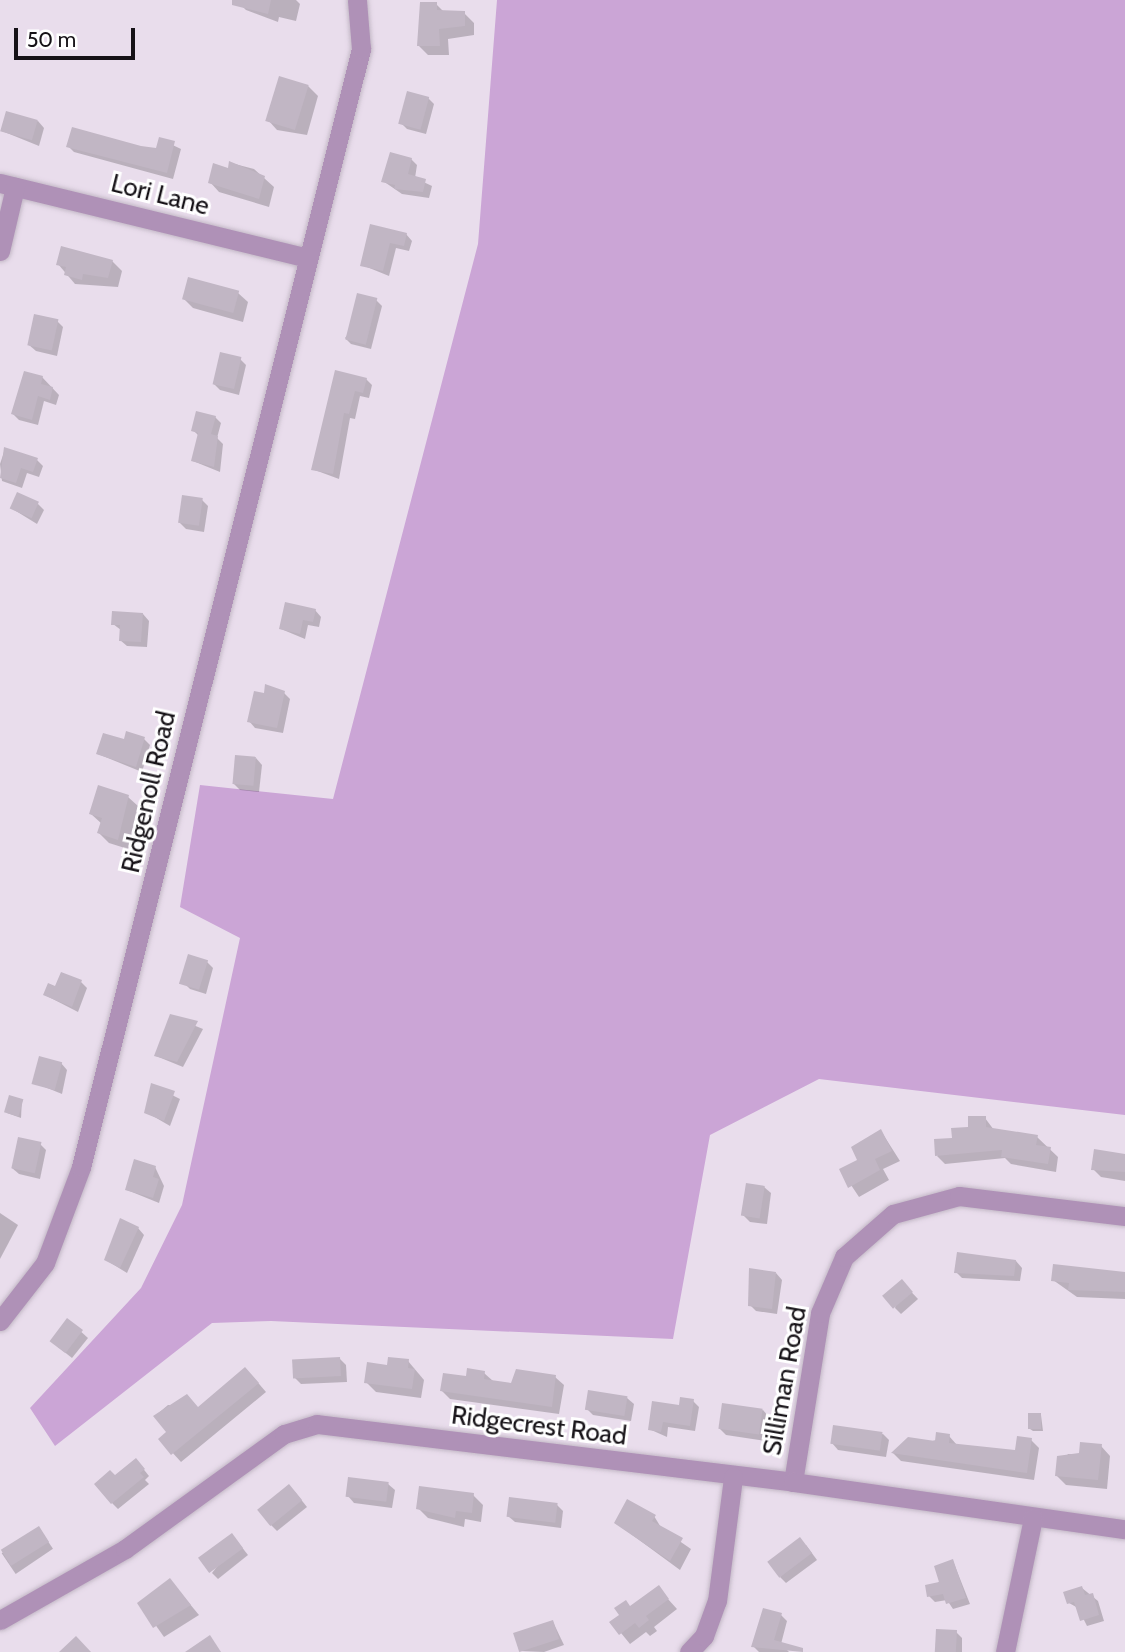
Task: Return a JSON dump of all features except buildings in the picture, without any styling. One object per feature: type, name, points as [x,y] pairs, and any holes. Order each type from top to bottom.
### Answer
[{"type":"street","name":"Ridgenoll Road","points":[[0,1321],[45,1263],[81,1167],[361,49],[357,0]]},
{"type":"street","name":"Lori Lane","points":[[8,185],[308,258]]},
{"type":"street","points":[[0,251],[8,185]]},
{"type":"street","name":"Silliman Road","points":[[793,1482],[820,1313],[844,1258],[893,1214],[958,1196],[1125,1216]]},
{"type":"street","name":"Ridgecrest Road","points":[[0,1620],[125,1549],[284,1434],[317,1424],[733,1477],[793,1482],[1125,1529]]},
{"type":"street","points":[[689,1652],[704,1636],[717,1601],[733,1477]]},
{"type":"street","points":[[1005,1652],[1033,1518]]},
{"type":"shaded area","points":[[497,0],[1125,0],[1125,1115],[819,1079],[710,1135],[673,1339],[271,1321],[212,1323],[55,1446],[30,1408],[141,1288],[182,1205],[240,938],[180,907],[200,785],[333,799],[478,244]]}]
